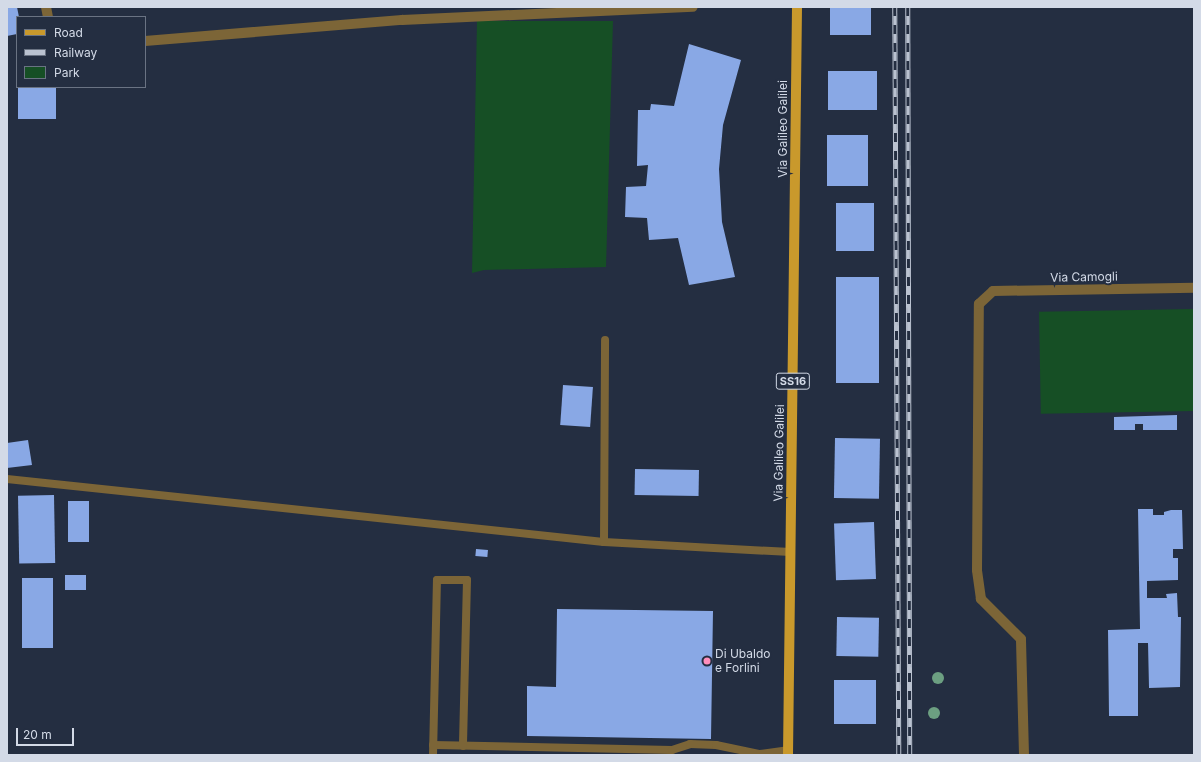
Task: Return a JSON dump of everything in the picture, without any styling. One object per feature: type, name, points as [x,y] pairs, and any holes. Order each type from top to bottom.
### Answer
[{"type":"main road","name":"Via Galileo Galilei","points":[[788,752],[798,7]]},
{"type":"street","points":[[146,41],[402,20],[693,7]]},
{"type":"street","name":"Via Camogli","points":[[1024,755],[1021,639],[981,599],[977,570],[979,304],[993,291],[1194,288]]},
{"type":"lane","points":[[604,542],[605,340]]},
{"type":"lane","points":[[7,479],[604,542],[791,552]]},
{"type":"lane","points":[[433,755],[437,580],[467,580],[463,746]]},
{"type":"lane","points":[[433,745],[672,750],[690,744],[716,745],[760,754],[788,752]]},
{"type":"green space","points":[[477,21],[613,21],[606,267],[484,270],[472,273]]},
{"type":"green space","points":[[1193,309],[1194,411],[1041,414],[1039,312]]},
{"type":"building","points":[[7,7],[17,7],[19,16],[16,16],[16,34],[7,36]]},
{"type":"building","points":[[830,7],[871,7],[871,35],[830,35]]},
{"type":"building","points":[[689,44],[741,60],[723,125],[719,169],[722,222],[735,277],[689,285],[678,238],[649,240],[647,218],[625,217],[626,187],[646,186],[648,165],[637,166],[638,110],[650,110],[651,104],[674,106]]},
{"type":"building","points":[[828,71],[877,71],[877,110],[828,110]]},
{"type":"building","points":[[18,88],[56,88],[56,119],[18,119]]},
{"type":"building","points":[[827,135],[868,135],[868,186],[827,186]]},
{"type":"building","points":[[836,203],[874,203],[874,251],[836,251]]},
{"type":"building","points":[[836,277],[879,277],[879,383],[836,383]]},
{"type":"building","points":[[563,385],[593,387],[590,427],[560,425]]},
{"type":"building","points":[[1177,415],[1177,430],[1143,430],[1143,424],[1135,424],[1135,430],[1114,430],[1114,417]]},
{"type":"building","points":[[835,438],[880,439],[879,499],[834,498]]},
{"type":"building","points":[[28,440],[32,465],[7,468],[7,443]]},
{"type":"building","points":[[635,469],[699,470],[699,496],[635,495]]},
{"type":"building","points":[[54,495],[55,563],[19,564],[18,496]]},
{"type":"building","points":[[68,501],[89,501],[89,542],[68,542]]},
{"type":"building","points":[[1138,509],[1153,509],[1153,515],[1164,515],[1164,512],[1171,510],[1182,510],[1183,549],[1173,549],[1173,558],[1178,558],[1178,580],[1147,581],[1147,598],[1167,598],[1166,594],[1177,593],[1178,617],[1181,617],[1180,687],[1149,688],[1148,643],[1138,643],[1138,716],[1109,716],[1108,630],[1140,629]]},
{"type":"building","points":[[874,522],[876,579],[836,580],[834,523]]},
{"type":"building","points":[[476,549],[488,550],[487,557],[475,556]]},
{"type":"building","points":[[65,575],[86,575],[86,590],[65,590]]},
{"type":"building","points":[[22,578],[53,578],[53,648],[22,648]]},
{"type":"building","points":[[557,609],[713,611],[711,739],[527,736],[527,686],[556,687]]},
{"type":"building","points":[[837,617],[879,618],[878,657],[836,656]]},
{"type":"building","points":[[834,680],[876,680],[876,724],[834,724]]},
{"type":"railway","points":[[895,7],[899,755]]},
{"type":"railway","points":[[908,7],[910,755]]},
{"type":"place","name":"Di Ubaldo e Forlini","points":[[707,661]]}]
